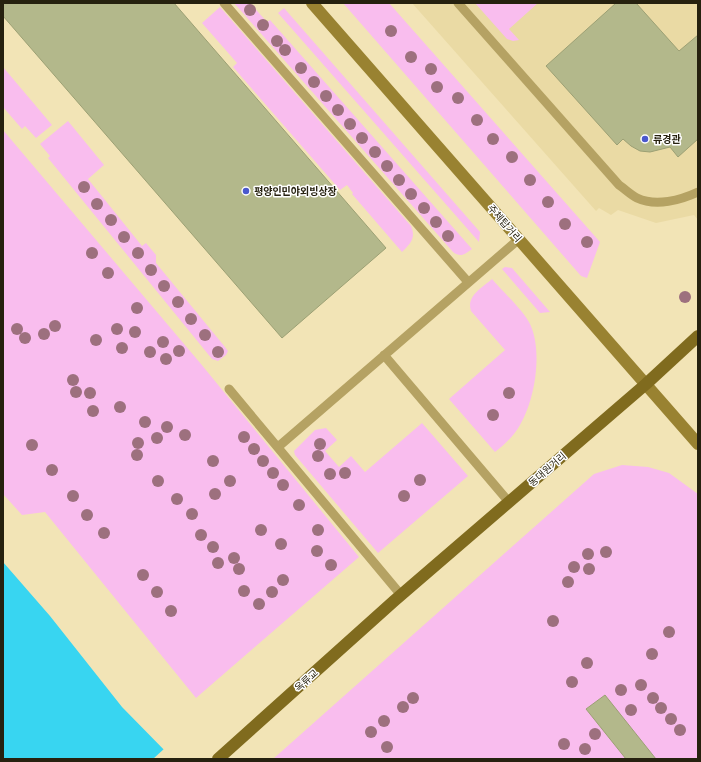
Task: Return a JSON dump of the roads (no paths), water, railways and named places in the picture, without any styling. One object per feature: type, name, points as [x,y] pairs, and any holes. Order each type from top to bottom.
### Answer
[{"type":"main road","name":"주체탑거리","points":[[312,3],[698,444]]},
{"type":"main road","name":"동대원거리","points":[[398,598],[646,384],[698,336]]},
{"type":"main road","name":"옥류교","points":[[218,759],[398,598]]},
{"type":"lane","points":[[224,3],[468,282]]},
{"type":"lane","points":[[458,3],[619,185],[637,198],[658,202],[683,199],[698,192]]},
{"type":"lane","points":[[278,447],[519,239]]},
{"type":"lane","points":[[384,355],[509,502]]},
{"type":"lane","points":[[229,390],[278,447],[398,598]]},
{"type":"water","points":[[3,562],[50,616],[122,707],[173,759],[3,759]]},
{"type":"place","name":"류경관","points":[[645,139]]},
{"type":"place","name":"평양인민야외빙상장","points":[[246,191]]}]
